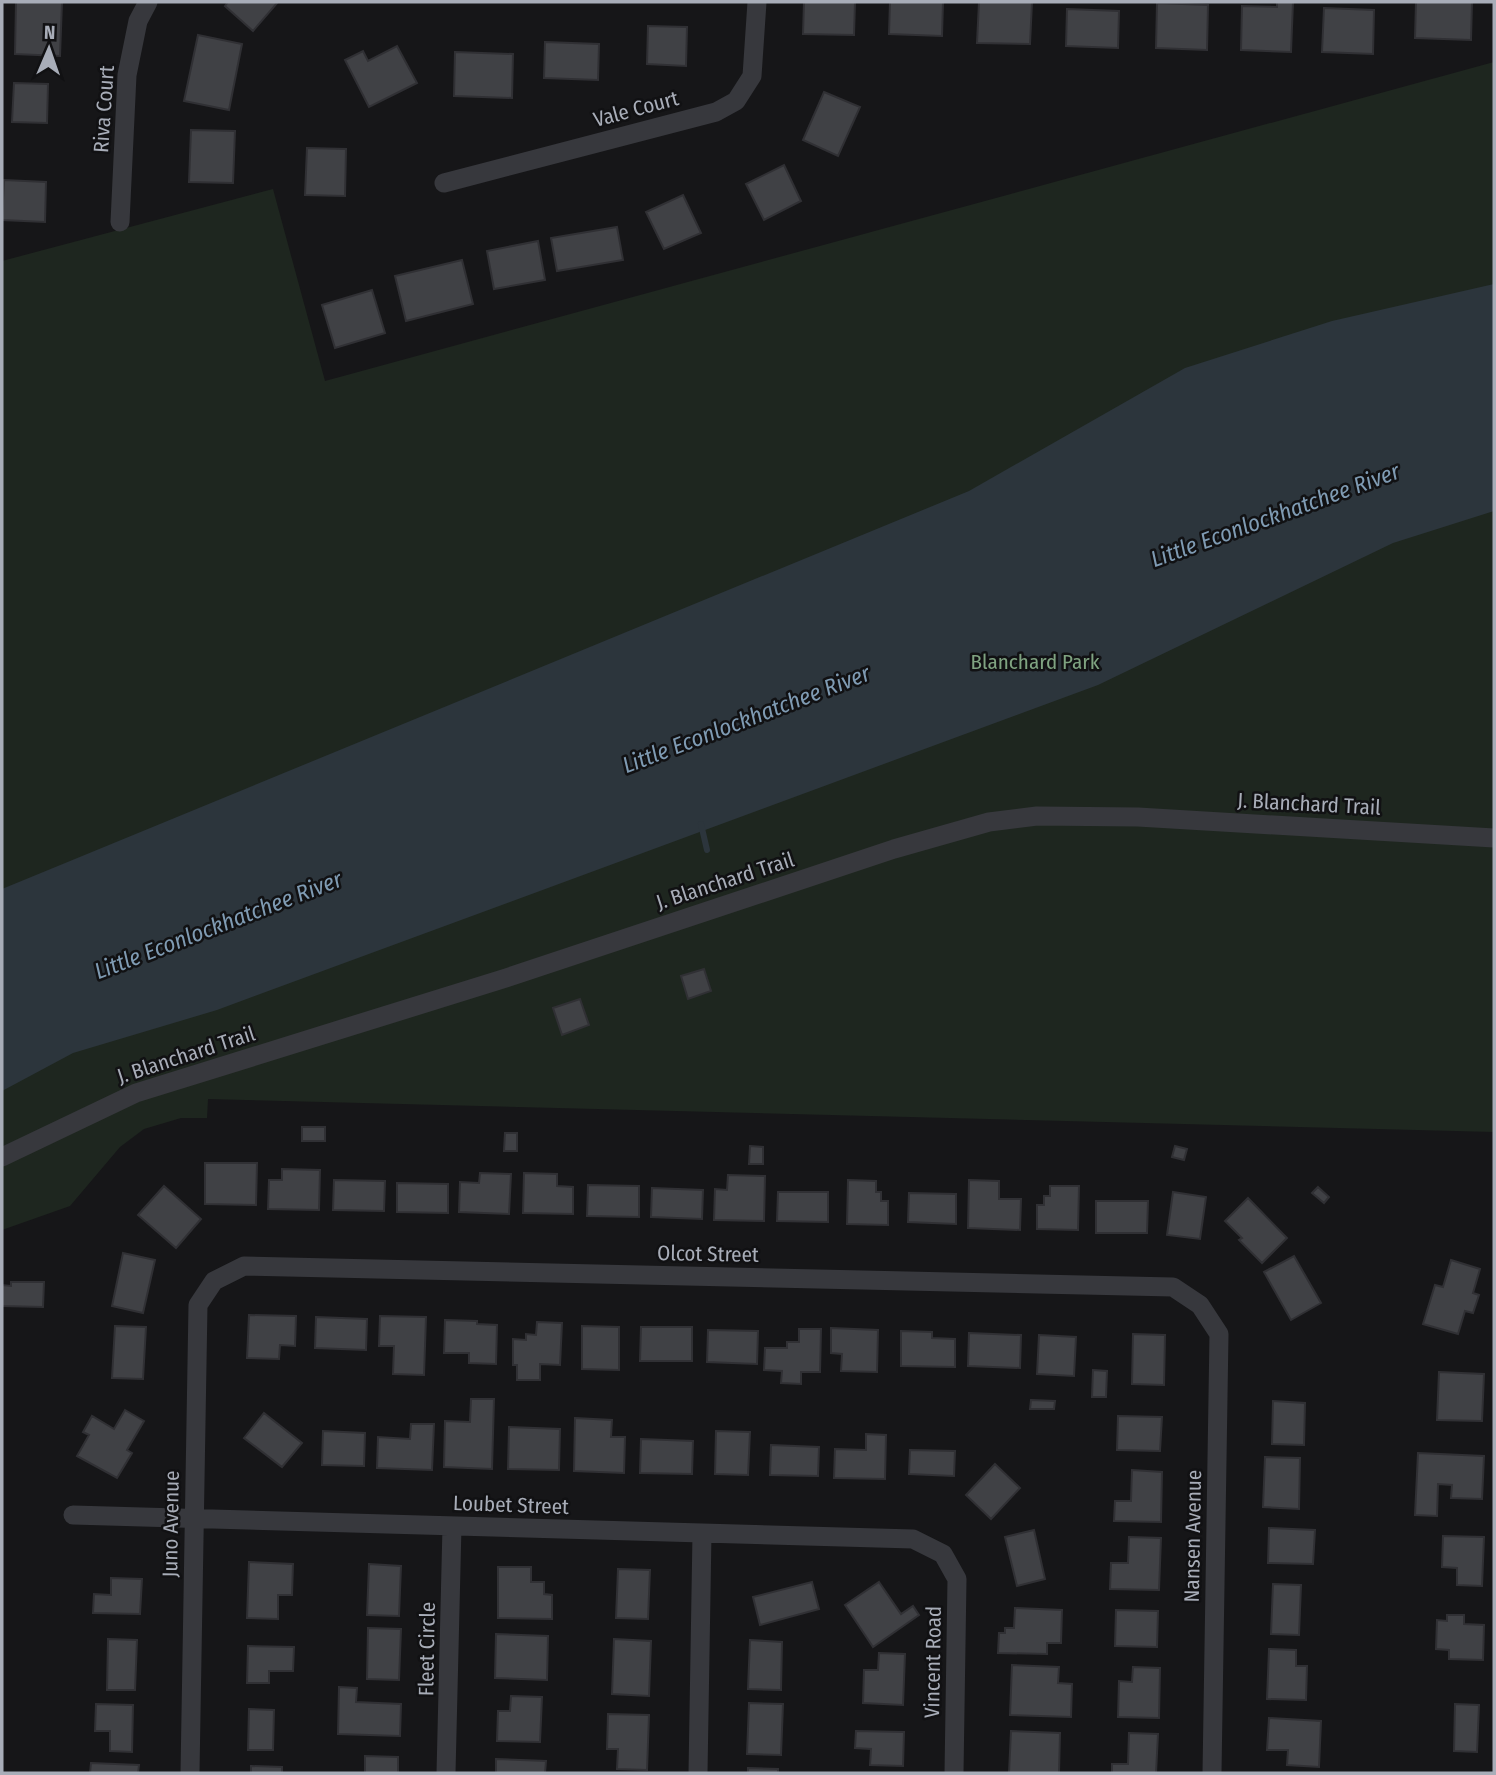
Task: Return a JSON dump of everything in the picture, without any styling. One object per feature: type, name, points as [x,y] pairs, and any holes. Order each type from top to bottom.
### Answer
[{"type":"street","name":"Riva Court","points":[[120,222],[127,75],[138,22],[148,2]]},
{"type":"street","name":"Vale Court","points":[[444,183],[716,112],[736,101],[752,76],[757,2]]},
{"type":"street","name":"J. Blanchard Trail","points":[[2,1157],[136,1093],[517,974],[894,849],[989,822],[1037,816],[1138,817],[1494,838]]},
{"type":"street","name":"Olcot Street","points":[[214,1281],[244,1266],[1172,1287],[1199,1305]]},
{"type":"street","name":"Juno Avenue","points":[[191,1773],[198,1306],[214,1281]]},
{"type":"street","name":"Nansen Avenue","points":[[1199,1305],[1219,1334],[1212,1773]]},
{"type":"street","name":"Loubet Street","points":[[73,1515],[913,1539],[943,1554]]},
{"type":"street","name":"Fleet Circle","points":[[446,1773],[452,1526]]},
{"type":"street","points":[[698,1773],[702,1533]]},
{"type":"street","name":"Vincent Road","points":[[943,1554],[957,1579],[954,1773]]},
{"type":"green space","name":"Blanchard Park","points":[[1494,62],[1494,1132],[208,1099],[207,1118],[181,1118],[144,1129],[120,1147],[70,1206],[2,1230],[2,261],[273,189],[325,381]]},
{"type":"water","name":"Little Econlockhatchee River","points":[[1494,284],[1494,511],[1393,543],[1098,685],[217,1010],[73,1053],[2,1091],[2,889],[969,491],[1185,368],[1332,321]]},
{"type":"building","points":[[16,2],[62,2],[60,56],[15,54]]},
{"type":"building","points":[[228,2],[278,2],[253,31],[225,6]]},
{"type":"building","points":[[804,2],[855,2],[854,35],[803,34]]},
{"type":"building","points":[[890,2],[943,2],[942,36],[889,34]]},
{"type":"building","points":[[979,2],[1032,2],[1030,44],[977,43]]},
{"type":"building","points":[[1277,2],[1293,2],[1291,52],[1241,50],[1242,6],[1277,7]]},
{"type":"building","points":[[1416,2],[1472,2],[1471,40],[1415,38]]},
{"type":"building","points":[[1157,3],[1208,5],[1207,50],[1156,48]]},
{"type":"building","points":[[1324,8],[1374,10],[1373,54],[1322,52]]},
{"type":"building","points":[[1067,9],[1119,11],[1118,48],[1066,46]]},
{"type":"building","points":[[648,26],[687,27],[686,66],[647,64]]},
{"type":"building","points":[[198,35],[242,44],[229,110],[184,101]]},
{"type":"building","points":[[545,42],[599,44],[598,80],[544,78]]},
{"type":"building","points":[[397,46],[417,83],[369,107],[345,60],[363,51],[368,61]]},
{"type":"building","points":[[455,52],[513,54],[512,98],[454,96]]},
{"type":"building","points":[[14,83],[48,84],[47,123],[12,122]]},
{"type":"building","points":[[824,92],[860,107],[838,156],[803,140]]},
{"type":"building","points":[[191,130],[235,131],[233,183],[189,182]]},
{"type":"building","points":[[307,148],[346,149],[345,196],[305,195]]},
{"type":"building","points":[[784,165],[801,201],[764,220],[746,184]]},
{"type":"building","points":[[4,180],[46,182],[45,222],[2,220]]},
{"type":"building","points":[[683,195],[701,233],[664,249],[646,212]]},
{"type":"building","points":[[617,227],[623,260],[557,271],[551,238]]},
{"type":"building","points":[[538,241],[545,280],[494,289],[487,251]]},
{"type":"building","points":[[462,260],[473,304],[406,321],[395,276]]},
{"type":"building","points":[[372,290],[385,333],[335,348],[322,305]]},
{"type":"building","points":[[704,969],[711,991],[688,999],[681,976]]},
{"type":"building","points":[[580,999],[589,1025],[562,1035],[553,1008]]},
{"type":"building","points":[[302,1127],[325,1127],[325,1141],[302,1141]]},
{"type":"building","points":[[505,1133],[517,1133],[517,1151],[504,1151]]},
{"type":"building","points":[[750,1146],[763,1147],[763,1164],[749,1164]]},
{"type":"building","points":[[1175,1146],[1187,1149],[1184,1160],[1172,1157]]},
{"type":"building","points":[[205,1163],[257,1163],[256,1205],[205,1204]]},
{"type":"building","points":[[282,1169],[320,1170],[319,1210],[268,1209],[269,1180],[282,1180]]},
{"type":"building","points":[[480,1173],[511,1174],[509,1214],[459,1212],[460,1182],[479,1183]]},
{"type":"building","points":[[524,1173],[557,1174],[557,1186],[573,1187],[573,1214],[523,1213]]},
{"type":"building","points":[[728,1175],[765,1176],[764,1221],[714,1220],[715,1189],[727,1190]]},
{"type":"building","points":[[334,1180],[385,1181],[384,1211],[333,1210]]},
{"type":"building","points":[[848,1180],[876,1181],[876,1192],[881,1192],[881,1201],[888,1201],[888,1225],[847,1224]]},
{"type":"building","points":[[969,1180],[999,1181],[999,1199],[1021,1199],[1020,1230],[968,1228]]},
{"type":"building","points":[[397,1183],[448,1184],[448,1213],[397,1212]]},
{"type":"building","points":[[588,1185],[639,1186],[639,1217],[587,1216]]},
{"type":"building","points":[[164,1186],[201,1219],[176,1248],[138,1215]]},
{"type":"building","points":[[1050,1186],[1079,1186],[1078,1230],[1037,1229],[1037,1205],[1044,1205],[1044,1196],[1050,1196]]},
{"type":"building","points":[[1318,1187],[1329,1197],[1324,1203],[1312,1193]]},
{"type":"building","points":[[652,1188],[703,1190],[702,1219],[651,1217]]},
{"type":"building","points":[[778,1192],[828,1192],[828,1222],[777,1221]]},
{"type":"building","points":[[1173,1192],[1206,1197],[1200,1239],[1167,1235]]},
{"type":"building","points":[[909,1193],[956,1194],[956,1224],[908,1222]]},
{"type":"building","points":[[1248,1198],[1287,1238],[1262,1263],[1225,1221]]},
{"type":"building","points":[[1096,1201],[1148,1201],[1147,1233],[1096,1233]]},
{"type":"building","points":[[123,1253],[155,1260],[143,1313],[112,1306]]},
{"type":"building","points":[[1294,1256],[1321,1303],[1291,1320],[1264,1272]]},
{"type":"building","points":[[1451,1260],[1480,1269],[1473,1293],[1479,1295],[1473,1313],[1465,1311],[1458,1334],[1423,1324],[1435,1285],[1443,1287]]},
{"type":"building","points":[[11,1282],[44,1282],[43,1307],[2,1306],[2,1285],[11,1286]]},
{"type":"building","points":[[249,1315],[296,1316],[295,1346],[280,1345],[279,1359],[247,1358]]},
{"type":"building","points":[[380,1316],[426,1317],[424,1375],[393,1374],[394,1346],[379,1346]]},
{"type":"building","points":[[316,1317],[367,1319],[366,1350],[315,1348]]},
{"type":"building","points":[[445,1320],[497,1325],[496,1364],[469,1363],[469,1353],[444,1353]]},
{"type":"building","points":[[537,1322],[562,1323],[560,1365],[540,1364],[540,1380],[517,1380],[517,1365],[513,1365],[513,1339],[526,1340],[526,1334],[536,1335]]},
{"type":"building","points":[[115,1326],[146,1327],[143,1379],[112,1378]]},
{"type":"building","points":[[582,1326],[619,1327],[619,1370],[582,1369]]},
{"type":"building","points":[[641,1327],[692,1327],[692,1361],[640,1361]]},
{"type":"building","points":[[831,1328],[878,1330],[877,1372],[841,1371],[842,1354],[831,1353]]},
{"type":"building","points":[[799,1329],[821,1329],[820,1372],[801,1372],[801,1384],[781,1383],[782,1371],[764,1370],[765,1348],[787,1348],[787,1342],[799,1342]]},
{"type":"building","points":[[708,1330],[758,1331],[757,1364],[707,1362]]},
{"type":"building","points":[[901,1331],[932,1332],[932,1338],[955,1339],[955,1367],[901,1366]]},
{"type":"building","points":[[969,1333],[1021,1335],[1020,1368],[968,1366]]},
{"type":"building","points":[[1133,1334],[1165,1335],[1164,1385],[1132,1384]]},
{"type":"building","points":[[1039,1335],[1076,1337],[1074,1376],[1037,1374]]},
{"type":"building","points":[[1093,1370],[1107,1371],[1106,1397],[1092,1397]]},
{"type":"building","points":[[1439,1372],[1484,1374],[1482,1421],[1437,1420]]},
{"type":"building","points":[[471,1399],[494,1399],[492,1469],[444,1467],[445,1421],[470,1422]]},
{"type":"building","points":[[1031,1400],[1055,1401],[1054,1409],[1030,1409]]},
{"type":"building","points":[[1273,1401],[1305,1403],[1304,1445],[1272,1444]]},
{"type":"building","points":[[125,1410],[144,1421],[127,1450],[132,1453],[117,1478],[77,1456],[89,1435],[83,1432],[92,1416],[114,1429]]},
{"type":"building","points":[[264,1413],[302,1443],[282,1467],[244,1438]]},
{"type":"building","points":[[1118,1416],[1162,1417],[1160,1451],[1117,1450]]},
{"type":"building","points":[[575,1418],[612,1420],[611,1437],[625,1437],[624,1473],[574,1471]]},
{"type":"building","points":[[411,1424],[434,1424],[432,1470],[377,1468],[378,1437],[410,1439]]},
{"type":"building","points":[[509,1427],[560,1429],[559,1470],[508,1469]]},
{"type":"building","points":[[323,1431],[365,1433],[364,1466],[322,1465]]},
{"type":"building","points":[[716,1431],[750,1432],[748,1475],[715,1474]]},
{"type":"building","points":[[866,1434],[886,1435],[885,1479],[834,1478],[835,1449],[866,1450]]},
{"type":"building","points":[[641,1439],[693,1441],[692,1474],[640,1473]]},
{"type":"building","points":[[771,1445],[819,1447],[818,1476],[770,1475]]},
{"type":"building","points":[[910,1450],[955,1451],[954,1476],[909,1474]]},
{"type":"building","points":[[1418,1453],[1484,1456],[1482,1499],[1451,1498],[1452,1485],[1438,1484],[1437,1516],[1415,1515]]},
{"type":"building","points":[[1265,1457],[1300,1458],[1299,1509],[1263,1507]]},
{"type":"building","points":[[995,1464],[1020,1488],[991,1519],[966,1495]]},
{"type":"building","points":[[1132,1470],[1162,1472],[1161,1522],[1114,1521],[1115,1501],[1131,1501]]},
{"type":"building","points":[[1269,1528],[1315,1530],[1313,1564],[1268,1563]]},
{"type":"building","points":[[1034,1530],[1045,1579],[1017,1586],[1005,1537]]},
{"type":"building","points":[[1443,1536],[1484,1537],[1482,1586],[1457,1585],[1457,1568],[1442,1567]]},
{"type":"building","points":[[1129,1537],[1161,1538],[1159,1590],[1110,1589],[1111,1563],[1128,1563]]},
{"type":"building","points":[[249,1562],[293,1564],[292,1595],[278,1595],[278,1619],[247,1618]]},
{"type":"building","points":[[369,1564],[401,1566],[399,1616],[367,1615]]},
{"type":"building","points":[[498,1567],[531,1567],[531,1582],[544,1582],[544,1594],[552,1595],[552,1619],[498,1618]]},
{"type":"building","points":[[618,1569],[650,1570],[648,1619],[616,1618]]},
{"type":"building","points":[[111,1578],[142,1579],[140,1614],[93,1613],[94,1594],[111,1595]]},
{"type":"building","points":[[812,1582],[819,1609],[760,1625],[753,1597]]},
{"type":"building","points":[[879,1582],[901,1614],[913,1606],[919,1615],[873,1647],[845,1605]]},
{"type":"building","points":[[1273,1584],[1301,1585],[1299,1635],[1271,1634]]},
{"type":"building","points":[[1015,1608],[1062,1610],[1061,1643],[1047,1643],[1047,1654],[998,1653],[999,1633],[1005,1633],[1005,1628],[1014,1628]]},
{"type":"building","points":[[1116,1610],[1158,1611],[1157,1647],[1115,1646]]},
{"type":"building","points":[[1447,1615],[1464,1615],[1464,1624],[1484,1625],[1483,1660],[1449,1659],[1449,1650],[1436,1649],[1437,1620],[1447,1621]]},
{"type":"building","points":[[368,1628],[401,1629],[399,1680],[367,1679]]},
{"type":"building","points":[[496,1634],[548,1636],[547,1680],[495,1678]]},
{"type":"building","points":[[108,1639],[137,1640],[135,1690],[107,1690]]},
{"type":"building","points":[[614,1639],[651,1641],[649,1696],[612,1694]]},
{"type":"building","points":[[750,1640],[782,1642],[781,1690],[748,1689]]},
{"type":"building","points":[[248,1646],[294,1647],[293,1671],[269,1671],[269,1683],[247,1683]]},
{"type":"building","points":[[1269,1649],[1296,1650],[1296,1666],[1307,1666],[1306,1700],[1267,1699]]},
{"type":"building","points":[[879,1653],[905,1654],[903,1705],[863,1703],[864,1670],[878,1670]]},
{"type":"building","points":[[1012,1665],[1059,1667],[1058,1683],[1072,1684],[1071,1717],[1010,1715]]},
{"type":"building","points":[[1133,1667],[1160,1668],[1159,1718],[1118,1717],[1119,1681],[1132,1682]]},
{"type":"building","points":[[339,1687],[357,1688],[356,1702],[401,1704],[400,1736],[338,1734]]},
{"type":"building","points":[[511,1696],[542,1697],[540,1742],[497,1741],[498,1711],[510,1711]]},
{"type":"building","points":[[749,1703],[783,1704],[781,1755],[747,1754]]},
{"type":"building","points":[[96,1704],[133,1705],[132,1752],[110,1751],[110,1731],[95,1731]]},
{"type":"building","points":[[1455,1704],[1479,1705],[1477,1752],[1454,1751]]},
{"type":"building","points":[[249,1709],[274,1710],[273,1750],[248,1750]]},
{"type":"building","points":[[608,1714],[649,1715],[647,1770],[617,1769],[618,1749],[607,1749]]},
{"type":"building","points":[[1269,1718],[1321,1721],[1319,1767],[1287,1765],[1288,1750],[1267,1750]]},
{"type":"building","points":[[856,1731],[904,1732],[903,1766],[870,1765],[871,1749],[855,1748]]},
{"type":"building","points":[[1011,1731],[1060,1733],[1059,1773],[1009,1773]]},
{"type":"building","points":[[1129,1733],[1158,1734],[1156,1773],[1112,1773],[1112,1764],[1128,1764]]},
{"type":"building","points":[[365,1756],[398,1757],[398,1773],[365,1773]]},
{"type":"building","points":[[496,1759],[546,1761],[545,1773],[496,1773]]},
{"type":"building","points":[[91,1763],[139,1765],[138,1773],[90,1773]]},
{"type":"building","points":[[251,1766],[282,1767],[282,1773],[251,1773]]},
{"type":"building","points":[[748,1768],[778,1769],[778,1773],[748,1773]]},
{"type":"waterway","points":[[701,824],[707,850]]}]
